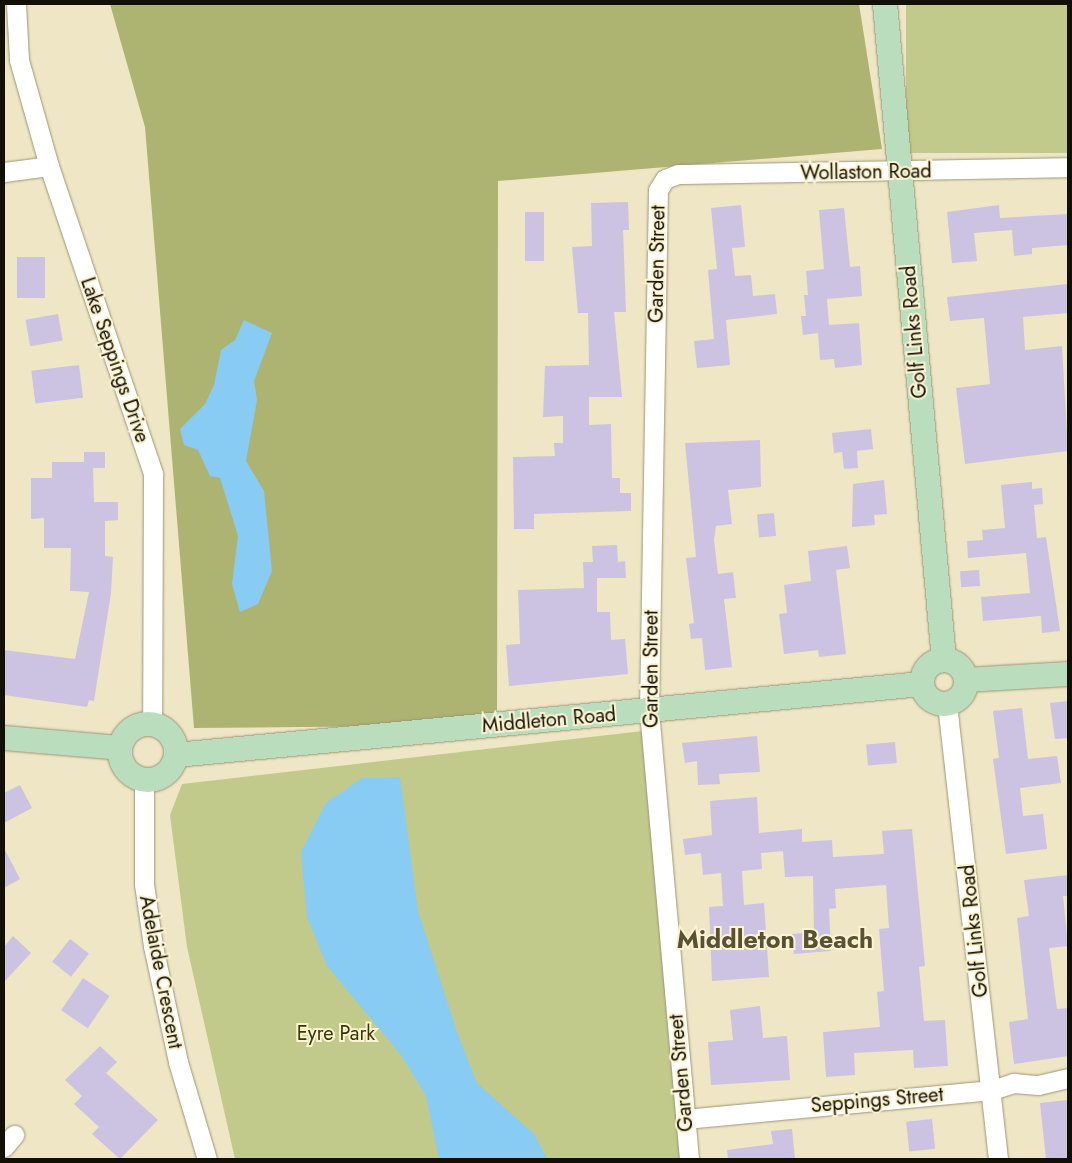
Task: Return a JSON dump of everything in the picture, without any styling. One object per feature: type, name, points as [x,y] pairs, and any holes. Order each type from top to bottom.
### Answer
[{"type":"main road","name":"Golf Links Road","points":[[885,4],[944,660]]},
{"type":"main road","points":[[944,660],[959,666],[966,680],[962,696],[948,704],[930,700],[922,684],[928,668],[944,660]]},
{"type":"main road","points":[[966,680],[1068,674]]},
{"type":"main road","name":"Middleton Road","points":[[176,755],[922,684]]},
{"type":"main road","points":[[152,724],[170,735],[176,755],[165,774],[144,780],[125,769],[120,748],[131,730],[152,724]]},
{"type":"main road","points":[[4,738],[120,748]]},
{"type":"street","name":"Lake Seppings Drive","points":[[16,4],[19,60],[49,166],[153,474],[152,724]]},
{"type":"street","points":[[4,172],[49,166]]},
{"type":"street","name":"Wollaston Road","points":[[665,179],[678,174],[900,172],[1068,167]]},
{"type":"street","name":"Garden Street","points":[[665,179],[658,190],[649,710],[689,1159]]},
{"type":"street","name":"Golf Links Road","points":[[948,704],[992,1090],[998,1159]]},
{"type":"street","name":"Adelaide Crescent","points":[[144,780],[144,884],[153,946],[178,1062],[207,1159]]},
{"type":"street","name":"Seppings Street","points":[[685,1119],[992,1090],[1068,1078]]},
{"type":"green space","points":[[110,4],[859,4],[882,149],[498,181],[497,725],[194,728],[145,127]]},
{"type":"green space","points":[[906,4],[1068,4],[1068,153],[906,153]]},
{"type":"green space","name":"Eyre Park","points":[[643,731],[680,1159],[235,1159],[187,947],[170,815],[182,784]]},
{"type":"water","points":[[244,320],[272,333],[254,381],[257,400],[246,461],[264,491],[272,571],[258,604],[240,612],[232,584],[238,536],[220,478],[210,476],[198,450],[184,445],[180,429],[205,404],[214,385],[221,350],[235,340]]},
{"type":"water","points":[[400,777],[418,911],[457,1032],[477,1083],[534,1134],[547,1159],[439,1159],[426,1096],[401,1055],[327,966],[307,917],[301,852],[326,803],[362,778]]},
{"type":"building","points":[[628,202],[629,230],[623,230],[626,312],[614,312],[622,397],[589,397],[589,425],[611,424],[612,478],[620,478],[620,493],[631,493],[631,511],[534,514],[534,529],[514,529],[513,457],[555,456],[554,443],[563,443],[563,416],[543,417],[545,366],[589,365],[588,313],[578,313],[572,247],[592,246],[591,203]]},
{"type":"building","points":[[741,205],[745,247],[732,248],[735,276],[751,275],[753,296],[775,294],[777,314],[726,320],[730,365],[697,368],[694,341],[714,339],[708,270],[717,269],[711,208]]},
{"type":"building","points":[[999,205],[1000,218],[1068,214],[1068,245],[1032,248],[1032,254],[1014,256],[1012,230],[974,233],[977,261],[952,263],[947,212]]},
{"type":"building","points":[[844,208],[850,267],[860,266],[862,296],[827,299],[829,325],[859,323],[862,365],[835,368],[834,359],[820,360],[818,333],[803,335],[801,316],[806,316],[804,295],[808,295],[806,271],[824,269],[819,210]]},
{"type":"building","points":[[525,212],[544,212],[544,261],[525,261]]},
{"type":"building","points":[[17,257],[45,257],[45,298],[17,298]]},
{"type":"building","points":[[1068,284],[1068,313],[1023,317],[1025,350],[1062,346],[1068,451],[965,464],[956,388],[990,384],[984,318],[950,321],[947,297]]},
{"type":"building","points":[[58,314],[63,341],[30,346],[26,320]]},
{"type":"building","points":[[79,365],[83,398],[35,404],[31,371]]},
{"type":"building","points":[[871,429],[873,449],[857,451],[858,468],[844,469],[842,452],[834,453],[832,433]]},
{"type":"building","points":[[760,440],[761,487],[728,490],[732,524],[716,526],[714,540],[718,574],[733,572],[736,598],[724,599],[732,667],[705,670],[702,638],[691,639],[689,624],[694,623],[686,558],[696,557],[685,443]]},
{"type":"building","points":[[84,452],[105,452],[105,468],[93,468],[94,502],[118,502],[118,520],[105,521],[105,556],[113,557],[111,593],[94,701],[89,700],[87,707],[4,695],[4,650],[75,659],[89,592],[70,591],[71,548],[44,548],[44,518],[31,519],[31,478],[52,478],[52,462],[84,462]]},
{"type":"building","points":[[884,480],[887,514],[874,515],[875,525],[852,527],[853,484]]},
{"type":"building","points":[[1032,482],[1032,489],[1042,488],[1043,504],[1034,505],[1037,538],[1046,537],[1060,631],[1042,633],[1041,616],[983,621],[981,597],[1030,593],[1026,553],[968,558],[967,541],[983,540],[982,530],[1005,528],[1001,485]]},
{"type":"building","points":[[774,513],[776,536],[759,537],[757,514]]},
{"type":"building","points":[[617,545],[618,562],[625,561],[626,578],[597,578],[597,612],[610,612],[611,640],[625,639],[628,674],[509,686],[506,645],[520,644],[518,590],[584,588],[583,562],[593,562],[592,546]]},
{"type":"building","points":[[847,546],[850,568],[836,570],[846,654],[819,657],[818,650],[784,654],[779,614],[787,613],[784,585],[811,581],[808,551]]},
{"type":"building","points":[[979,570],[980,586],[961,587],[960,571]]},
{"type":"building","points":[[1068,701],[1068,738],[1055,739],[1050,703]]},
{"type":"building","points":[[1022,708],[1028,759],[1057,756],[1061,783],[1020,788],[1023,816],[1043,814],[1047,849],[1006,854],[993,759],[999,758],[993,711]]},
{"type":"building","points":[[757,736],[760,772],[719,774],[720,784],[698,785],[697,761],[685,763],[682,743]]},
{"type":"building","points":[[895,742],[897,763],[868,765],[866,745]]},
{"type":"building","points":[[20,785],[32,808],[4,823],[4,793]]},
{"type":"building","points":[[757,797],[759,833],[802,829],[802,842],[832,840],[833,857],[884,854],[882,831],[912,829],[925,966],[919,967],[924,1021],[945,1020],[948,1066],[914,1068],[913,1050],[854,1053],[855,1075],[826,1077],[823,1032],[880,1027],[877,992],[884,991],[879,929],[889,928],[886,885],[835,889],[836,908],[829,909],[831,951],[794,954],[792,934],[814,932],[813,876],[785,877],[783,851],[761,853],[762,869],[742,871],[744,905],[764,903],[769,977],[712,981],[709,907],[723,906],[721,873],[703,875],[701,853],[685,855],[683,839],[712,835],[710,801]]},
{"type":"building","points":[[4,848],[20,879],[4,888]]},
{"type":"building","points":[[1068,875],[1068,896],[1063,896],[1068,946],[1049,948],[1057,1009],[1068,1008],[1068,1056],[1014,1064],[1009,1022],[1028,1019],[1017,918],[1029,916],[1024,880]]},
{"type":"building","points":[[13,936],[31,953],[4,982],[4,947]]},
{"type":"building","points":[[70,939],[89,954],[71,977],[52,962]]},
{"type":"building","points":[[83,978],[110,996],[88,1028],[61,1010]]},
{"type":"building","points":[[760,1006],[763,1038],[787,1036],[790,1080],[711,1085],[708,1042],[733,1040],[730,1010]]},
{"type":"building","points":[[100,1046],[117,1062],[106,1073],[158,1120],[120,1159],[92,1134],[99,1127],[74,1104],[82,1096],[65,1080]]},
{"type":"building","points":[[1068,1100],[1068,1159],[1046,1159],[1040,1103]]},
{"type":"building","points":[[932,1119],[935,1149],[909,1152],[906,1122]]},
{"type":"building","points":[[792,1129],[795,1159],[728,1159],[727,1150],[773,1144],[771,1131]]},
{"type":"district","name":"Middleton Beach","points":[[775,939]]}]
